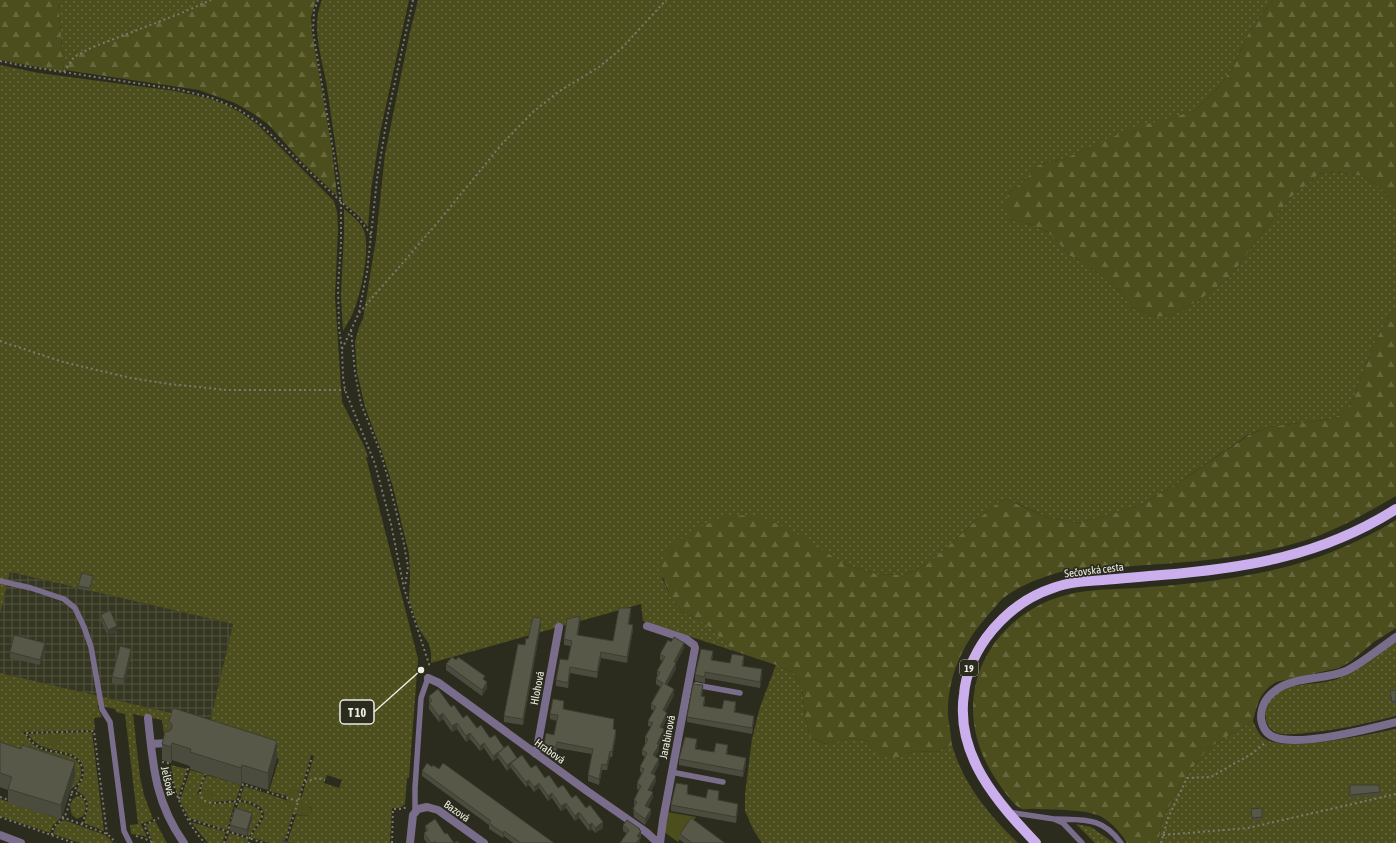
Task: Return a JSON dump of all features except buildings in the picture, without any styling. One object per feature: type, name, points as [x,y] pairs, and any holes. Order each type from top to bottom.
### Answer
[{"type":"main road","name":"Sečovská cesta","points":[[1036,843],[1008,812],[983,779],[971,754],[964,732],[963,704],[967,676],[974,656],[996,625],[1016,607],[1052,588],[1073,583],[1199,572],[1249,565],[1285,557],[1338,539],[1382,518],[1396,509]]},
{"type":"street","name":"Jarabinová","points":[[647,626],[686,639],[694,645],[695,648],[659,843]]},
{"type":"street","name":"Hlohová","points":[[536,754],[559,627]]},
{"type":"street","points":[[1396,637],[1346,671],[1320,678],[1289,683],[1278,688],[1267,697],[1261,708],[1261,720],[1264,729],[1272,736],[1283,740],[1306,740],[1396,722]]},
{"type":"street","name":"Hrabová","points":[[428,678],[439,683],[646,832],[659,843]]},
{"type":"street","name":"Jelšová","points":[[148,718],[156,784],[165,811],[184,843]]},
{"type":"street","points":[[151,744],[167,743]]},
{"type":"street","name":"Bazová","points":[[415,811],[428,807],[438,810],[484,843]]},
{"type":"street","points":[[410,843],[411,821],[415,811]]},
{"type":"street","points":[[0,835],[21,843]]},
{"type":"lane","points":[[0,581],[31,588],[64,599],[75,608],[91,647],[102,709],[110,722],[124,831],[130,843]]},
{"type":"lane","points":[[415,811],[415,788],[421,698],[428,678]]},
{"type":"lane","points":[[688,684],[740,693]]},
{"type":"lane","points":[[671,772],[723,782]]},
{"type":"lane","points":[[1008,812],[1054,819],[1089,820],[1104,826],[1116,835],[1121,843]]},
{"type":"lane","points":[[1054,819],[1063,823],[1082,843]]},
{"type":"path","points":[[64,72],[74,57],[93,47],[211,0]]},
{"type":"path","points":[[318,0],[314,11],[313,32],[336,161],[341,203],[341,244],[338,286],[339,328],[345,390],[375,464],[391,524],[404,588],[428,664],[428,678]]},
{"type":"path","points":[[359,313],[372,236],[377,179],[386,118],[413,0]]},
{"type":"path","points":[[342,349],[359,313],[433,228],[502,144],[532,113],[558,92],[599,67],[622,48],[666,0]]},
{"type":"path","points":[[0,61],[181,90],[212,98],[238,109],[260,124],[360,220],[372,236]]},
{"type":"path","points":[[351,329],[355,372],[361,404],[380,451],[404,544],[408,567],[404,588]]},
{"type":"path","points":[[0,341],[63,362],[131,378],[169,384],[227,390],[345,390]]},
{"type":"path","points":[[52,835],[52,829],[55,824],[63,817],[71,792],[82,779],[83,769],[79,760],[72,755],[40,748],[34,744],[25,733],[94,731],[107,834]]},
{"type":"path","points":[[1161,843],[1168,818],[1187,778],[1211,777],[1253,753],[1272,736]]},
{"type":"path","points":[[285,843],[312,757]]},
{"type":"path","points":[[153,763],[168,763],[174,790],[178,800],[193,828],[205,843]]},
{"type":"path","points":[[178,800],[189,765]]},
{"type":"path","points":[[206,773],[200,791],[200,795],[203,800],[213,803],[237,801],[249,802],[262,812],[262,818],[253,830],[249,838],[249,843]]},
{"type":"path","points":[[304,782],[317,778],[325,780]]},
{"type":"path","points":[[224,843],[243,784],[261,790]]},
{"type":"path","points":[[71,792],[81,795],[86,802],[87,810],[82,824]]},
{"type":"path","points":[[267,792],[298,801]]},
{"type":"path","points":[[1163,835],[1248,828],[1396,794]]},
{"type":"path","points":[[0,797],[9,800]]},
{"type":"path","points":[[392,843],[393,809],[403,809],[407,804]]},
{"type":"path","points":[[0,817],[74,843]]},
{"type":"path","points":[[63,817],[107,834],[115,843]]},
{"type":"path","points":[[188,819],[264,843]]},
{"type":"path","points":[[152,843],[144,825],[154,820]]},
{"type":"shaded area","points":[[10,572],[233,624],[210,722],[0,673],[0,614]]},
{"type":"green space","points":[[0,0],[58,0],[64,72],[0,60]]},
{"type":"green space","points":[[58,0],[211,0],[74,57],[64,72]]},
{"type":"green space","points":[[211,0],[316,0],[311,17],[312,33],[332,150],[337,196],[300,160],[269,125],[235,103],[199,90],[65,70],[74,57],[93,47]]},
{"type":"green space","points":[[322,0],[409,0],[380,133],[371,190],[368,227],[357,214],[343,203],[326,81],[318,40],[317,20]]},
{"type":"green space","points":[[418,0],[1273,0],[1250,30],[1234,65],[1219,87],[1196,110],[1091,147],[1066,158],[1038,165],[1025,180],[1008,194],[1010,219],[1032,225],[1050,233],[1070,256],[1087,264],[1118,290],[1131,307],[1152,317],[1172,316],[1202,298],[1230,277],[1291,197],[1319,174],[1336,172],[1362,176],[1380,187],[1396,206],[1396,309],[1392,310],[1373,346],[1352,402],[1342,414],[1331,419],[1268,427],[1248,435],[1175,485],[1140,505],[1078,523],[1049,518],[1007,499],[998,503],[978,519],[929,563],[904,575],[877,574],[846,565],[825,552],[662,578],[670,595],[682,612],[697,618],[708,626],[734,651],[643,621],[641,604],[431,663],[429,644],[419,629],[409,600],[409,554],[393,487],[365,407],[357,372],[355,342],[363,319],[376,239],[385,154],[409,36]]},
{"type":"green space","points":[[1273,0],[1396,0],[1396,206],[1380,187],[1362,176],[1336,172],[1319,174],[1291,197],[1230,277],[1202,298],[1172,316],[1152,317],[1131,307],[1118,290],[1087,264],[1070,256],[1050,233],[1032,225],[1010,219],[1005,206],[1008,194],[1025,180],[1038,165],[1066,158],[1135,127],[1196,110],[1219,87],[1234,65],[1250,30]]},
{"type":"green space","points":[[0,65],[39,73],[175,91],[211,99],[224,104],[238,111],[258,125],[334,201],[337,212],[338,229],[335,297],[342,402],[368,457],[366,457],[418,659],[409,778],[407,778],[405,804],[400,808],[392,808],[390,843],[287,843],[296,815],[309,815],[312,811],[311,807],[302,803],[301,799],[314,756],[311,755],[300,793],[296,790],[292,790],[287,796],[269,791],[279,759],[277,757],[169,738],[164,735],[162,720],[133,714],[140,777],[144,795],[153,819],[141,824],[147,837],[131,834],[130,825],[138,824],[125,714],[116,712],[115,709],[97,705],[102,717],[94,718],[95,730],[23,732],[31,743],[38,748],[71,757],[76,760],[80,765],[81,777],[70,790],[75,776],[0,756],[0,673],[210,722],[233,624],[10,572],[0,614]],"holes":[[[327,775],[342,780],[339,788],[324,783]]]},
{"type":"green space","points":[[344,209],[356,219],[363,228],[366,239],[366,249],[364,273],[358,298],[352,315],[343,331],[341,296]]},
{"type":"green space","points":[[1396,309],[1396,496],[1351,521],[1327,532],[1303,541],[1273,549],[1213,559],[1060,572],[1022,586],[1008,594],[998,603],[979,626],[964,649],[958,661],[950,687],[948,701],[948,715],[952,745],[936,752],[917,751],[899,758],[878,756],[872,750],[868,741],[853,738],[826,744],[810,737],[805,716],[802,689],[794,673],[776,665],[734,651],[708,626],[697,618],[682,612],[670,595],[658,565],[671,546],[699,527],[731,515],[755,516],[788,528],[846,565],[877,574],[904,575],[929,563],[978,519],[998,503],[1007,499],[1049,518],[1078,523],[1140,505],[1175,485],[1249,435],[1268,427],[1331,419],[1342,414],[1352,402],[1373,346],[1392,310]]},
{"type":"green space","points":[[1396,520],[1396,628],[1374,642],[1350,662],[1339,668],[1276,682],[1270,686],[1260,699],[1253,721],[1208,748],[1183,780],[1163,818],[1158,843],[1127,843],[1113,825],[1096,814],[1070,810],[1022,809],[1013,803],[1003,790],[988,766],[978,743],[974,719],[974,694],[980,670],[997,639],[1022,616],[1037,606],[1070,594],[1093,590],[1138,588],[1207,581],[1287,567],[1325,555],[1361,539]]},
{"type":"green space","points":[[1396,641],[1396,716],[1325,731],[1298,734],[1282,734],[1275,732],[1270,728],[1267,723],[1266,711],[1268,704],[1275,694],[1289,687],[1330,681],[1345,676],[1368,663]]},
{"type":"green space","points":[[776,665],[794,673],[802,689],[805,716],[810,737],[825,744],[853,738],[868,741],[872,750],[898,758],[917,751],[936,752],[952,745],[963,773],[978,798],[987,810],[1018,843],[762,843],[754,831],[745,811],[745,794],[752,739],[760,707]]},
{"type":"green space","points":[[1253,721],[1259,734],[1263,738],[1276,743],[1292,744],[1329,741],[1396,729],[1396,843],[1158,843],[1163,818],[1183,780],[1208,748]]},
{"type":"green space","points":[[92,732],[104,831],[84,823],[88,810],[88,803],[84,796],[77,791],[84,774],[82,762],[69,754],[34,742],[28,734]]},
{"type":"green space","points":[[60,735],[60,746],[49,746],[49,736]]},
{"type":"green space","points":[[171,765],[187,769],[178,796],[173,780]]},
{"type":"green space","points":[[190,770],[205,774],[197,794],[207,807],[213,804],[235,802],[227,830],[189,818],[180,801]]},
{"type":"green space","points":[[207,775],[241,785],[236,800],[213,802],[211,792],[207,790],[201,791],[202,784]]},
{"type":"green space","points":[[244,786],[286,800],[293,813],[284,843],[269,843],[250,837],[262,822],[264,814],[263,810],[257,805],[248,801],[240,800]]},
{"type":"green space","points":[[294,789],[300,793],[302,803],[311,808],[312,811],[309,815],[298,815],[290,810],[287,796],[289,791]]},
{"type":"green space","points":[[205,790],[211,793],[214,799],[211,805],[205,808],[199,805],[196,799],[199,793]]},
{"type":"green space","points":[[77,796],[82,797],[86,806],[83,816],[77,819],[72,815],[70,807],[73,800]]},
{"type":"green space","points":[[0,799],[60,819],[53,825],[50,833],[0,816]]},
{"type":"green space","points":[[239,802],[251,805],[261,812],[259,821],[249,837],[235,814]]},
{"type":"green space","points":[[668,812],[696,817],[678,842],[664,832]]},
{"type":"green space","points":[[64,820],[105,835],[113,843],[80,843],[53,834],[56,826]]},
{"type":"green space","points":[[155,821],[167,843],[153,843],[146,825]]},
{"type":"green space","points":[[191,822],[226,832],[222,843],[208,843]]},
{"type":"green space","points":[[1076,824],[1091,827],[1114,843],[1095,843]]},
{"type":"green space","points":[[229,833],[248,839],[248,843],[226,843]]},
{"type":"place","name":"T 10","points":[[421,670]]}]
